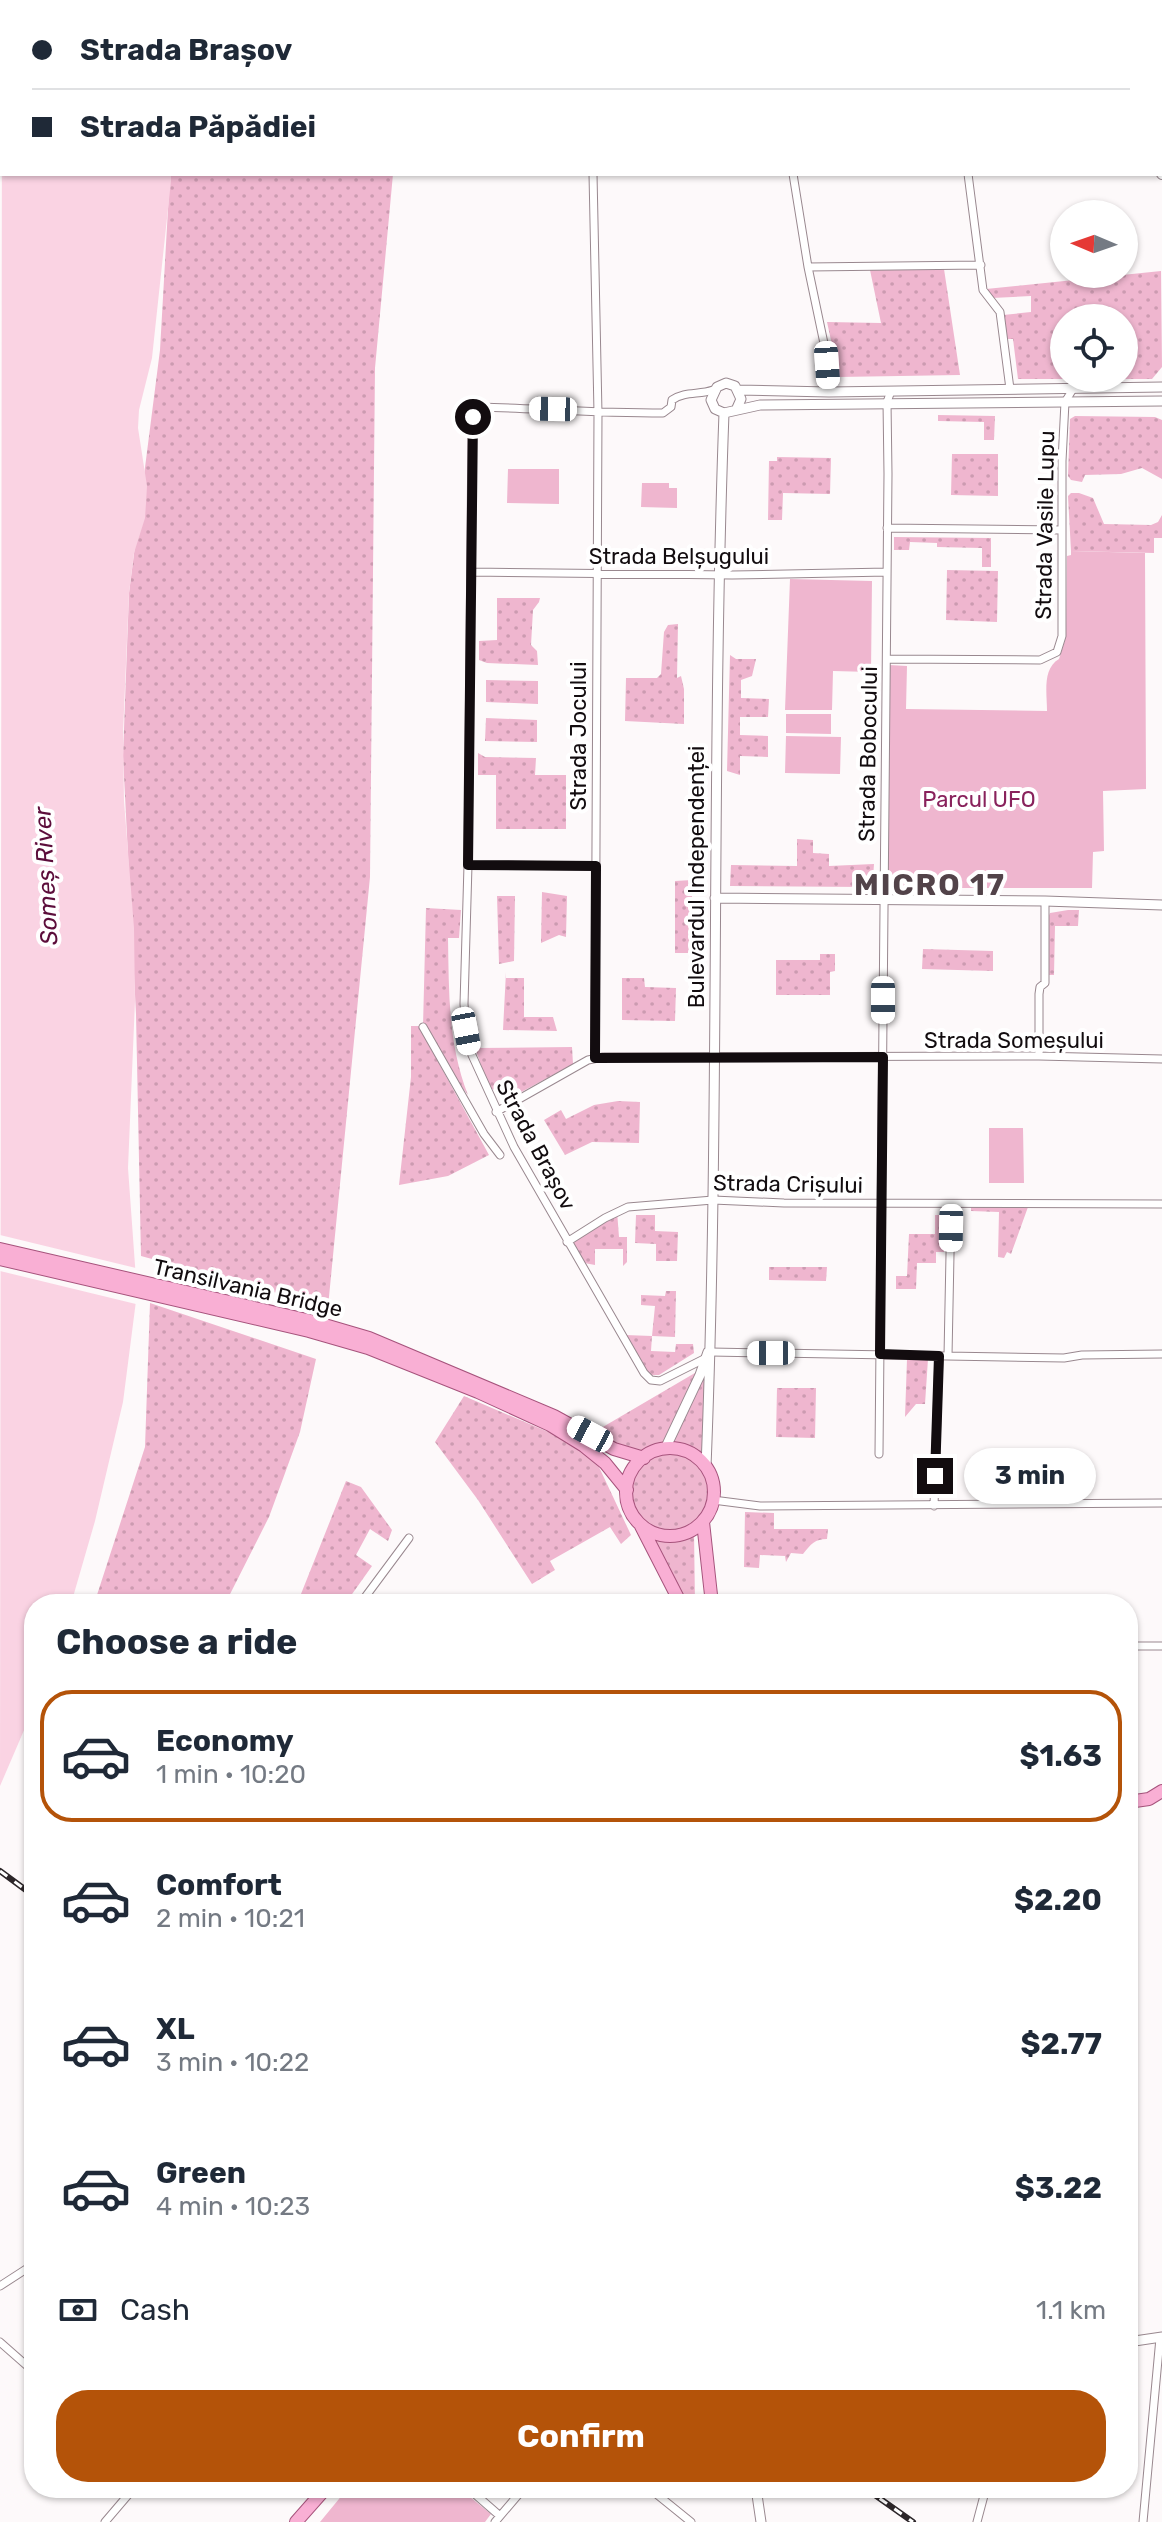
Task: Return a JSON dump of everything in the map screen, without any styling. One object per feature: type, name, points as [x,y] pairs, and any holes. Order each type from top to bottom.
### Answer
[{"type":"main road","name":"Transilvania Bridge","points":[[0,1249],[311,1321],[369,1338],[480,1388]]},
{"type":"main road","name":"Transilvania Bridge","points":[[0,1259],[309,1331],[368,1348],[480,1388]]},
{"type":"main road","points":[[480,1388],[554,1416],[614,1449],[644,1458]]},
{"type":"main road","points":[[480,1388],[584,1446],[610,1468],[627,1490]]},
{"type":"main road","points":[[676,1594],[630,1508],[627,1490],[632,1472],[644,1458],[665,1449],[685,1451],[706,1467]]},
{"type":"main road","name":"Bulevardul Independenței","points":[[706,1467],[712,1480],[713,1500]]},
{"type":"main road","points":[[711,1594],[703,1522],[713,1500]]},
{"type":"main road","points":[[639,1523],[653,1533],[668,1536],[684,1534],[703,1522]]},
{"type":"main road","points":[[1138,1801],[1149,1799],[1162,1791]]},
{"type":"main road","points":[[1149,1799],[1162,1805]]},
{"type":"main road","points":[[297,2522],[317,2498]]},
{"type":"street","name":"Strada Jocului","points":[[593,176],[598,413],[595,1058]]},
{"type":"street","points":[[793,176],[826,353],[829,392]]},
{"type":"street","points":[[968,176],[983,290],[1000,312],[1010,389]]},
{"type":"street","points":[[808,267],[981,265]]},
{"type":"street","points":[[598,413],[663,413],[671,407],[672,400],[682,393],[712,395],[726,383],[738,390],[829,392],[1050,389]]},
{"type":"street","points":[[1138,387],[1162,384]]},
{"type":"street","points":[[737,408],[741,399],[738,390]]},
{"type":"street","name":"Strada Bobocului","points":[[879,1454],[887,402],[891,391]]},
{"type":"street","name":"Strada Vasile Lupu","points":[[887,659],[1040,660],[1057,652],[1062,636],[1065,402],[1071,392]]},
{"type":"street","points":[[712,395],[715,409],[724,413],[760,405],[1159,402]]},
{"type":"street","name":"Strada Brașov","points":[[598,413],[481,407],[475,410],[472,427],[466,1031],[471,1053],[496,1112],[567,1242],[649,1379],[660,1381],[710,1351]]},
{"type":"street","name":"Bulevardul Independenței","points":[[706,1467],[713,1200],[718,575],[724,413]]},
{"type":"street","points":[[887,528],[1062,530]]},
{"type":"street","name":"Strada Belșugului","points":[[471,572],[718,575],[887,572]]},
{"type":"street","points":[[468,865],[596,866]]},
{"type":"street","points":[[715,898],[1162,905]]},
{"type":"street","points":[[1039,1056],[1039,994],[1040,987],[1045,983],[1045,901]]},
{"type":"street","points":[[423,1027],[484,1134],[500,1155]]},
{"type":"street","name":"Strada Someșului","points":[[496,1112],[595,1058],[1039,1056],[1162,1059]]},
{"type":"street","name":"Strada Crișului","points":[[567,1242],[628,1207],[713,1200],[883,1204],[1162,1204]]},
{"type":"street","points":[[934,1506],[951,1204]]},
{"type":"street","points":[[710,1351],[1064,1358],[1162,1354]]},
{"type":"street","name":"Bulevardul Independenței","points":[[665,1449],[710,1351]]},
{"type":"street","points":[[713,1500],[760,1506],[1162,1503]]},
{"type":"street","points":[[367,1594],[409,1538]]},
{"type":"street","points":[[1138,1646],[1162,1646]]},
{"type":"street","points":[[0,2286],[24,2270]]},
{"type":"street","points":[[1138,2340],[1161,2337],[1143,2522]]},
{"type":"street","points":[[0,2342],[24,2363]]},
{"type":"street","points":[[105,2522],[125,2498]]},
{"type":"street","points":[[477,2498],[497,2519],[515,2498]]},
{"type":"street","points":[[661,2498],[691,2522]]},
{"type":"street","points":[[757,2498],[761,2522]]},
{"type":"street","points":[[977,2522],[983,2498]]},
{"type":"green space","points":[[170,176],[393,176],[375,368],[370,877],[328,1307],[141,1256],[136,1014],[123,756],[129,593],[160,350]]},
{"type":"green space","points":[[944,269],[960,375],[839,377],[827,322],[881,323],[870,270]]},
{"type":"green space","points":[[1161,271],[1162,367],[1152,379],[1138,379],[1138,304],[1050,304],[1050,379],[1018,379],[1013,339],[1006,339],[1003,315],[1031,312],[1031,296],[992,298],[986,289],[1050,282],[1050,288],[1138,288],[1138,273]]},
{"type":"green space","points":[[938,415],[995,416],[994,440],[984,440],[984,422],[938,421]]},
{"type":"green space","points":[[1075,416],[1155,417],[1162,420],[1162,479],[1142,468],[1121,474],[1085,475],[1082,482],[1071,480],[1068,476],[1070,419]]},
{"type":"green space","points":[[952,454],[998,454],[998,496],[951,495]]},
{"type":"green space","points":[[777,457],[831,458],[830,494],[783,493],[782,520],[768,520],[769,461],[777,461]]},
{"type":"green space","points":[[508,469],[559,469],[559,504],[507,503]]},
{"type":"green space","points":[[642,483],[669,483],[669,488],[677,488],[677,508],[641,507]]},
{"type":"green space","points":[[1071,493],[1093,498],[1104,524],[1151,525],[1158,522],[1162,515],[1162,538],[1154,538],[1154,553],[1071,551],[1068,496]]},
{"type":"green space","points":[[894,537],[991,538],[991,567],[982,567],[982,548],[937,547],[937,543],[910,542],[909,550],[894,550]]},
{"type":"green space","name":"Parcul UFO","points":[[1071,551],[1145,553],[1146,789],[1103,791],[1104,851],[1093,852],[1092,888],[884,888],[889,665],[907,666],[906,709],[1047,711],[1048,675],[1059,659],[1066,637],[1067,556],[1071,555]]},
{"type":"green space","points":[[947,570],[998,571],[997,622],[946,620]]},
{"type":"green space","points":[[790,579],[872,581],[871,672],[833,671],[832,710],[785,710]]},
{"type":"green space","points":[[497,598],[540,598],[533,610],[531,645],[537,651],[538,665],[479,660],[479,641],[497,640]]},
{"type":"green space","points":[[678,624],[677,678],[681,676],[684,689],[684,724],[625,721],[626,678],[657,678],[661,674],[664,632],[668,625]]},
{"type":"green space","points":[[730,655],[736,659],[756,659],[752,676],[741,680],[741,698],[769,699],[768,717],[740,717],[740,735],[768,736],[768,757],[740,756],[740,775],[727,771]]},
{"type":"green space","points":[[486,680],[538,681],[538,704],[486,702]]},
{"type":"green space","points":[[786,714],[831,714],[831,734],[786,733]]},
{"type":"green space","points":[[486,718],[537,720],[537,742],[485,741]]},
{"type":"green space","points":[[786,736],[841,737],[840,774],[785,773]]},
{"type":"green space","points":[[478,753],[485,757],[536,758],[535,775],[566,775],[566,829],[496,829],[496,775],[478,775]]},
{"type":"green space","points":[[797,839],[813,840],[813,853],[829,854],[829,866],[874,864],[873,878],[865,887],[730,886],[731,865],[797,866]]},
{"type":"green space","points":[[692,880],[692,953],[675,953],[675,881]]},
{"type":"green space","points":[[542,892],[567,896],[566,937],[559,935],[541,943]]},
{"type":"green space","points":[[497,896],[515,896],[514,961],[499,964]]},
{"type":"green space","points":[[426,908],[461,910],[459,938],[448,938],[449,979],[453,1037],[468,1095],[429,1045],[489,1155],[448,1176],[399,1185],[411,1077],[411,1026],[423,1026]]},
{"type":"green space","points":[[1079,910],[1078,926],[1055,926],[1054,975],[1047,975],[1048,918],[1050,913]]},
{"type":"green space","points":[[923,949],[993,951],[993,971],[922,969]]},
{"type":"green space","points":[[820,954],[835,954],[835,971],[830,972],[830,995],[776,995],[776,960],[820,960]]},
{"type":"green space","points":[[506,972],[506,978],[524,978],[524,1017],[553,1017],[557,1031],[503,1030]]},
{"type":"green space","points":[[622,978],[644,978],[645,987],[676,988],[675,1021],[622,1020]]},
{"type":"green space","points":[[572,1047],[573,1064],[514,1096],[489,1088],[475,1048]]},
{"type":"green space","points":[[618,1101],[640,1102],[639,1143],[592,1142],[565,1155],[544,1120],[561,1110],[566,1119],[594,1105]]},
{"type":"green space","points":[[989,1128],[1023,1128],[1024,1183],[989,1183]]},
{"type":"green space","points":[[971,1204],[1028,1207],[1011,1254],[1007,1252],[1004,1258],[998,1257],[999,1212],[971,1211]]},
{"type":"green space","points":[[617,1211],[619,1237],[627,1237],[627,1262],[623,1266],[623,1249],[595,1249],[595,1265],[579,1262],[567,1242]]},
{"type":"green space","points":[[636,1215],[655,1215],[655,1231],[678,1232],[677,1261],[656,1261],[656,1244],[635,1243]]},
{"type":"green space","points":[[935,1215],[944,1215],[944,1252],[936,1252],[936,1263],[917,1263],[916,1289],[896,1289],[896,1276],[907,1276],[909,1234],[935,1234]]},
{"type":"green space","points":[[769,1267],[827,1267],[826,1281],[769,1280]]},
{"type":"green space","points":[[666,1291],[676,1291],[675,1337],[652,1336],[655,1306],[641,1305],[641,1295],[665,1296]]},
{"type":"green space","points":[[150,1303],[316,1359],[300,1432],[269,1517],[230,1594],[97,1594],[145,1447]]},
{"type":"green space","points":[[625,1335],[652,1336],[651,1351],[675,1352],[676,1344],[693,1344],[694,1353],[659,1375],[649,1375]]},
{"type":"green space","points":[[708,1357],[704,1463],[689,1450],[668,1447]]},
{"type":"green space","points":[[907,1359],[928,1359],[925,1404],[916,1404],[905,1417]]},
{"type":"green space","points":[[700,1370],[660,1448],[642,1451],[626,1448],[596,1431]]},
{"type":"green space","points":[[777,1388],[816,1388],[815,1438],[776,1437]]},
{"type":"green space","points":[[464,1396],[578,1448],[599,1467],[631,1535],[621,1544],[610,1527],[550,1561],[555,1570],[532,1584],[478,1500],[435,1442]]},
{"type":"green space","points":[[670,1448],[687,1452],[701,1461],[710,1475],[714,1492],[710,1509],[701,1523],[687,1532],[670,1536],[653,1532],[639,1523],[630,1509],[626,1492],[630,1475],[639,1461],[653,1452]]},
{"type":"green space","points":[[346,1481],[361,1487],[392,1530],[388,1541],[370,1529],[356,1555],[372,1566],[352,1594],[301,1594]]},
{"type":"green space","points":[[745,1512],[774,1513],[774,1529],[828,1529],[827,1539],[814,1543],[803,1554],[791,1553],[786,1562],[785,1556],[760,1555],[759,1568],[744,1567]]},
{"type":"green space","points":[[694,1532],[695,1594],[681,1594],[649,1533],[660,1538]]},
{"type":"green space","points":[[340,2498],[471,2498],[491,2514],[485,2522],[320,2522]]},
{"type":"water","name":"Someș River","points":[[2,176],[171,176],[152,358],[139,410],[138,428],[147,486],[145,518],[134,553],[129,593],[123,733],[124,801],[134,928],[135,1001],[128,1168],[137,1293],[123,1402],[74,1594],[24,1594],[24,1730],[0,1786]]},
{"type":"pier","points":[[0,1235],[140,1269],[140,1305],[0,1271]]},
{"type":"railway","points":[[0,1871],[24,1889]]},
{"type":"railway","points":[[879,2498],[913,2522]]},
{"type":"district","name":"MICRO 17","points":[[930,885]]},
{"type":"route","points":[[473,417],[468,865],[596,866],[595,1058],[883,1057],[880,1354],[939,1356],[935,1476]]}]
